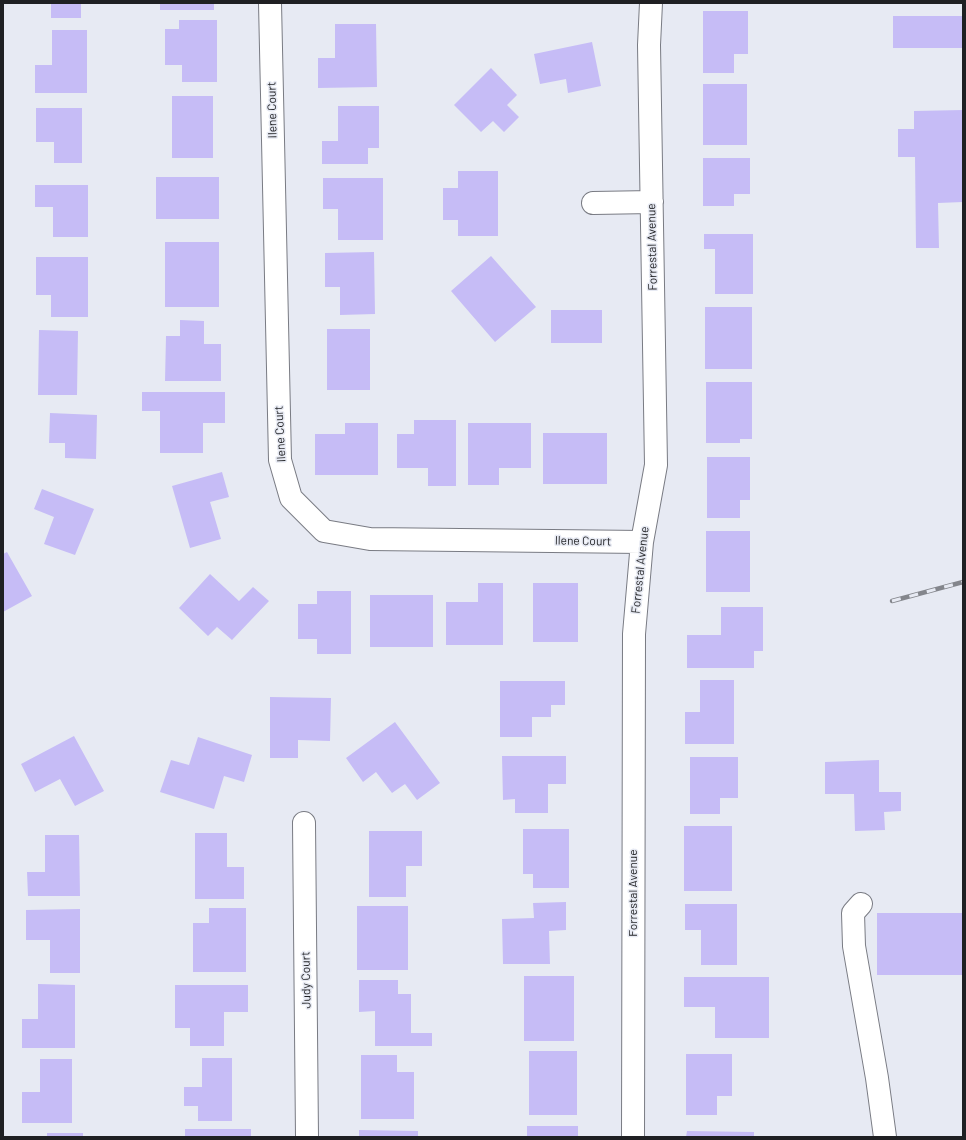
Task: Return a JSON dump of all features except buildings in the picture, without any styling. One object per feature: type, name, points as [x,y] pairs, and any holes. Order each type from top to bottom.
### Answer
[{"type":"street","name":"Ilene Court","points":[[270,3],[280,460],[291,498],[324,531],[370,539],[642,542]]},
{"type":"street","name":"Forrestal Avenue","points":[[633,1137],[634,634],[642,542],[656,466],[650,45],[651,3]]},
{"type":"street","points":[[593,203],[652,202]]},
{"type":"street","name":"Judy Court","points":[[304,823],[307,1137]]},
{"type":"street","points":[[861,904],[853,913],[854,946],[878,1078],[885,1137]]},
{"type":"railway","points":[[892,601],[963,582]]}]
